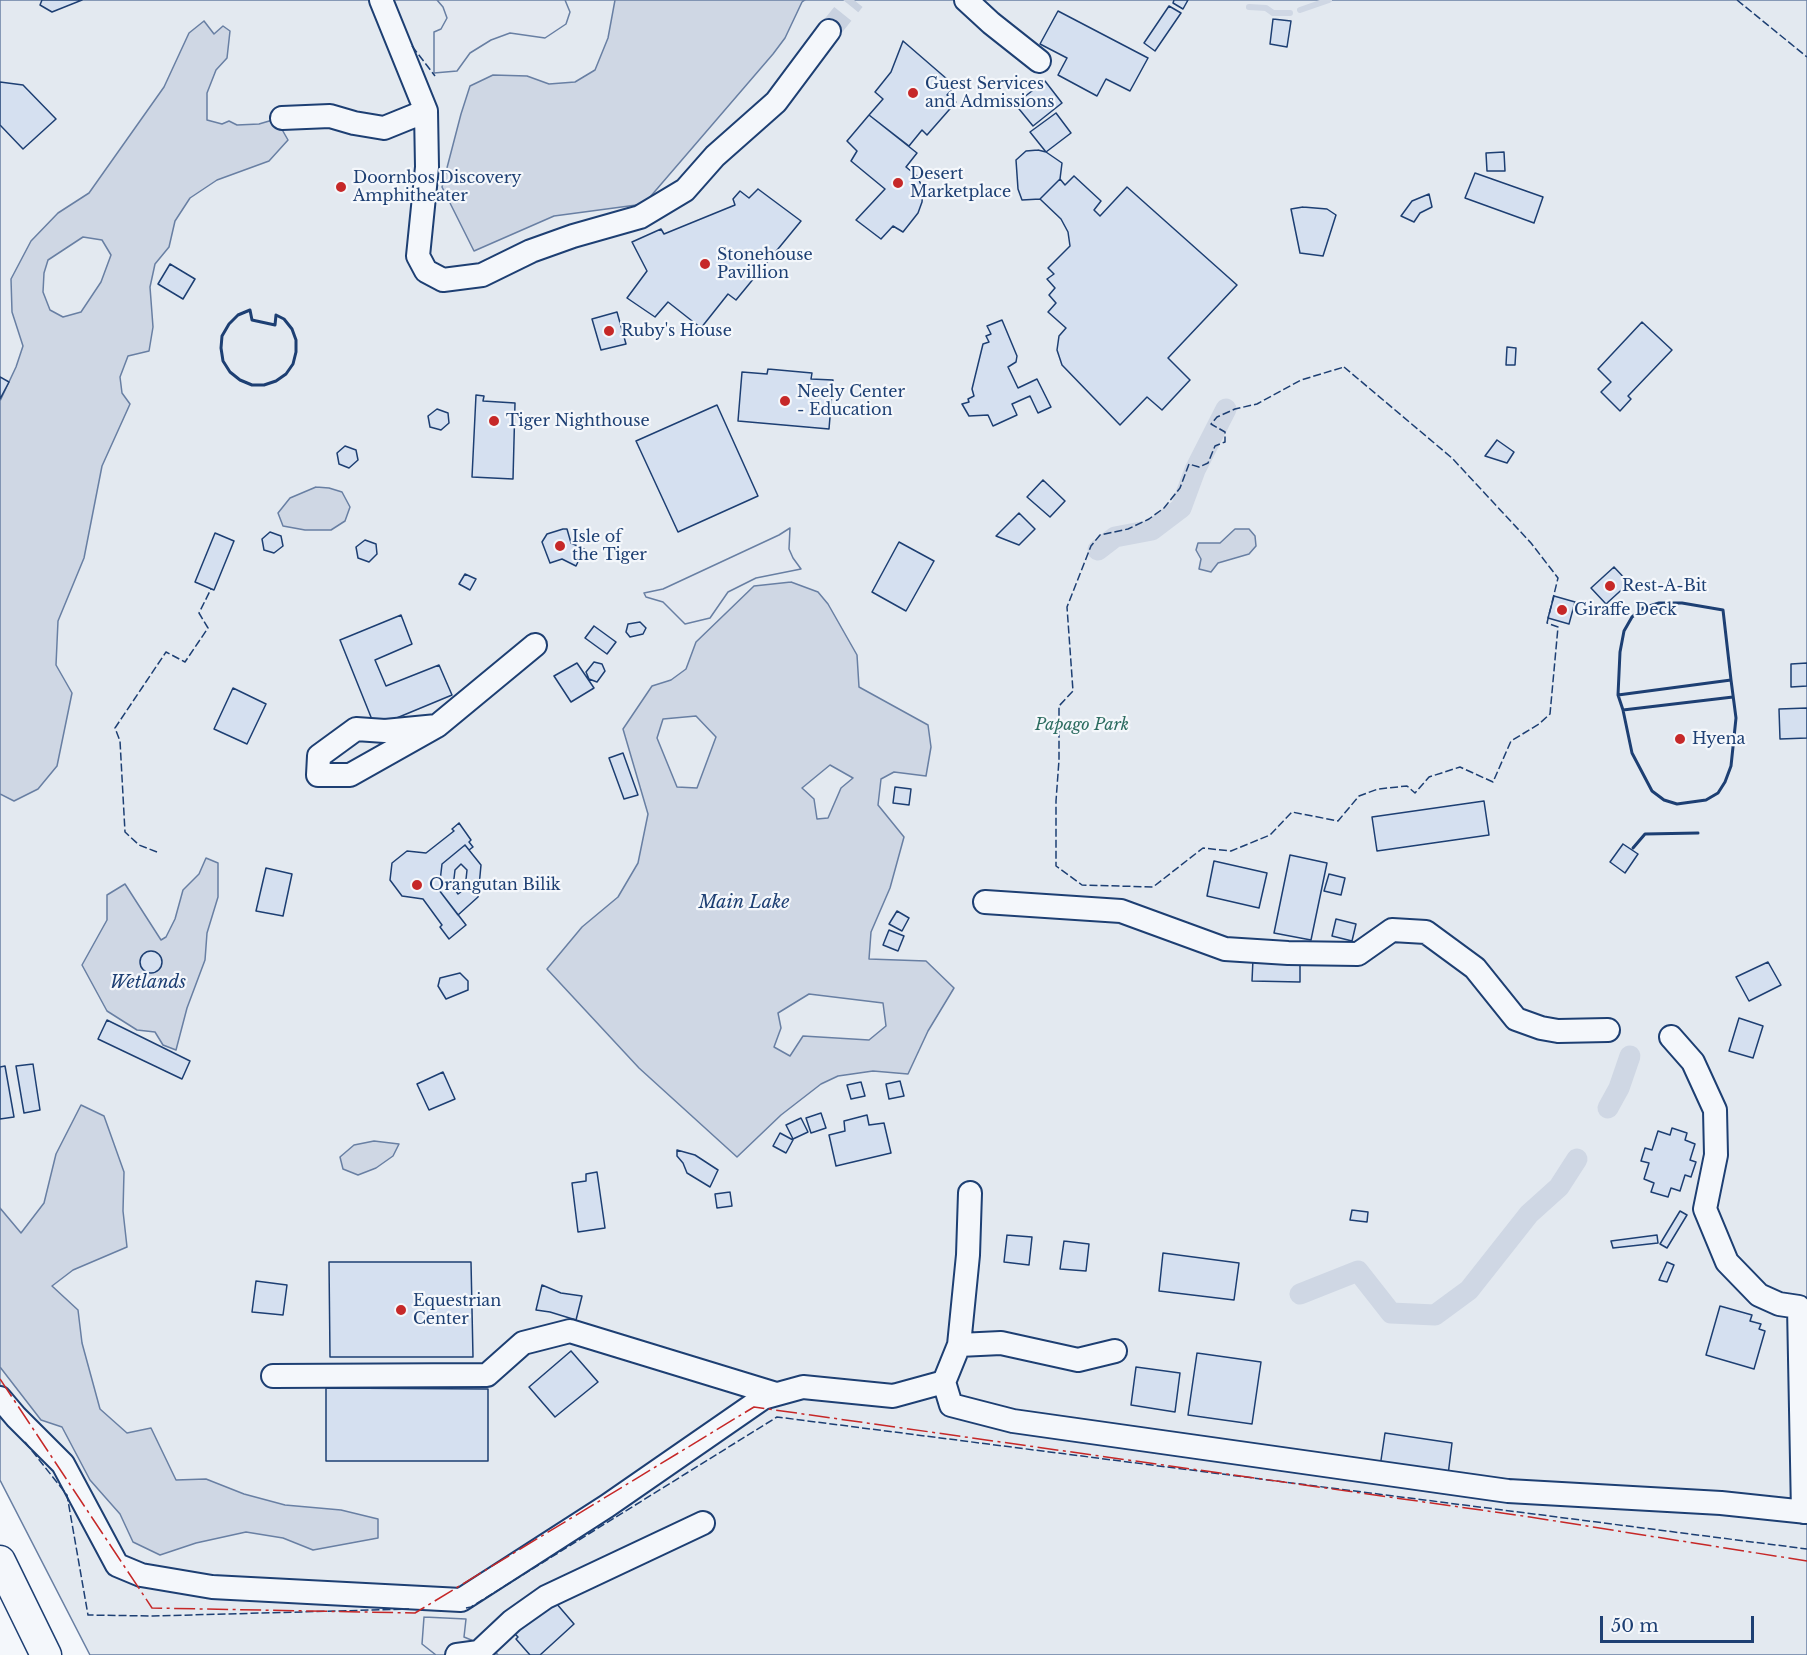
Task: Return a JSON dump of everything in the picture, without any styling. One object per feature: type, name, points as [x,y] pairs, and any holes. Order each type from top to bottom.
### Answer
[{"type":"main road","points":[[0,1561],[46,1655]]},
{"type":"lane","points":[[381,0],[426,111],[427,167],[417,256],[426,271],[443,280],[482,275],[531,251],[573,236],[640,218],[685,190],[715,156],[776,102],[829,31]]},
{"type":"lane","points":[[966,0],[1039,61]]},
{"type":"lane","points":[[282,118],[330,116],[384,128],[426,111]]},
{"type":"lane","points":[[437,726],[535,645]]},
{"type":"lane","points":[[985,902],[1121,911],[1225,949],[1358,954],[1392,930],[1426,932],[1475,968],[1516,1019],[1558,1031],[1608,1030]]},
{"type":"lane","points":[[970,1193],[968,1255],[959,1345],[944,1382],[951,1405],[1025,1423],[1508,1491],[1721,1503],[1805,1512],[1803,1303],[1779,1304],[1759,1295],[1727,1262],[1705,1209],[1716,1155],[1715,1110],[1693,1062],[1671,1037]]},
{"type":"lane","points":[[273,1376],[487,1375],[523,1343],[570,1331],[776,1394]]},
{"type":"lane","points":[[959,1345],[1001,1343],[1078,1360],[1115,1351]]},
{"type":"lane","points":[[0,1398],[63,1464],[117,1565],[141,1575],[212,1587],[461,1600],[607,1506],[763,1398],[803,1387],[893,1396],[944,1382]]},
{"type":"lane","points":[[457,1655],[479,1652],[512,1621],[546,1597],[703,1523]]},
{"type":"green space","name":"Papago Park","points":[[0,0],[1807,0],[1807,1655],[90,1655],[0,1480]]},
{"type":"shaded area","points":[[437,0],[565,0],[570,12],[566,24],[545,38],[510,33],[491,40],[470,53],[457,71],[434,73],[434,32],[441,29],[447,18],[443,7]]},
{"type":"shaded area","points":[[790,528],[789,549],[801,569],[756,578],[728,592],[710,618],[685,624],[663,602],[646,597],[644,593],[663,589]]},
{"type":"shaded area","points":[[424,1617],[466,1619],[464,1637],[493,1649],[498,1655],[436,1655],[422,1644]]},
{"type":"water","points":[[615,0],[805,0],[785,38],[773,54],[644,204],[554,216],[474,251],[442,187],[470,86],[493,75],[527,76],[549,84],[575,82],[595,70],[608,38]]},
{"type":"water","points":[[204,21],[214,34],[223,26],[230,31],[227,58],[216,70],[207,93],[207,120],[222,124],[229,121],[237,125],[259,124],[276,119],[288,140],[269,161],[217,180],[190,198],[175,221],[169,247],[155,264],[150,287],[153,327],[149,351],[128,356],[120,377],[122,393],[130,404],[102,466],[84,558],[58,621],[56,665],[72,693],[57,766],[38,789],[14,801],[0,794],[0,401],[23,346],[12,312],[11,279],[31,241],[58,213],[89,193],[164,87],[189,33]],"holes":[[[83,237],[102,240],[111,255],[101,282],[81,312],[63,317],[50,310],[43,292],[44,273],[48,260]]]},
{"type":"water","points":[[316,487],[342,492],[350,507],[345,521],[331,530],[305,530],[283,526],[278,513],[290,498]]},
{"type":"water","points":[[1235,529],[1249,529],[1255,536],[1256,546],[1249,554],[1218,563],[1211,572],[1199,569],[1201,559],[1196,550],[1198,543],[1220,543]]},
{"type":"water","name":"Main Lake","points":[[791,582],[818,592],[828,604],[857,655],[859,687],[928,725],[931,747],[926,776],[894,772],[881,779],[878,805],[904,837],[890,888],[871,932],[869,959],[926,961],[954,988],[928,1031],[908,1074],[873,1071],[838,1076],[821,1084],[781,1115],[737,1157],[639,1068],[547,969],[582,927],[618,897],[638,863],[648,814],[623,729],[652,686],[671,680],[686,669],[696,642],[754,586]],"holes":[[[696,716],[716,737],[697,788],[677,787],[657,738],[663,719]],[[830,765],[853,778],[841,788],[828,818],[817,819],[814,799],[802,788]],[[809,994],[883,1003],[886,1026],[869,1040],[803,1036],[790,1056],[774,1047],[781,1028],[778,1013]]]},
{"type":"water","name":"Wetlands","points":[[206,858],[218,863],[218,897],[207,933],[205,960],[187,1008],[176,1050],[163,1045],[155,1032],[137,1030],[107,1011],[82,965],[107,920],[107,895],[125,884],[161,940],[166,937],[175,919],[183,890],[199,874]]},
{"type":"water","points":[[81,1105],[104,1116],[124,1172],[123,1211],[127,1247],[73,1270],[52,1286],[78,1310],[82,1343],[100,1409],[127,1433],[151,1428],[176,1480],[206,1479],[244,1494],[285,1505],[341,1510],[378,1519],[378,1538],[313,1550],[283,1538],[246,1532],[196,1543],[160,1555],[133,1542],[120,1514],[90,1480],[62,1427],[41,1420],[0,1367],[0,1208],[21,1233],[44,1203],[56,1154]]},
{"type":"water","points":[[374,1141],[399,1144],[393,1156],[376,1168],[358,1175],[343,1169],[340,1157],[354,1145]]},
{"type":"building","points":[[42,0],[82,0],[52,12],[40,5]]},
{"type":"building","points":[[1174,0],[1188,0],[1183,9],[1173,3]]},
{"type":"building","points":[[1169,6],[1181,13],[1155,51],[1144,43]]},
{"type":"building","points":[[1058,11],[1148,58],[1130,91],[1106,79],[1097,96],[1058,75],[1067,58],[1040,44]]},
{"type":"building","points":[[1273,19],[1291,21],[1287,47],[1270,44]]},
{"type":"building","name":"Guest Services and Admissions","points":[[903,41],[955,86],[947,95],[956,102],[927,135],[922,130],[909,146],[869,115],[883,99],[875,92],[891,72]]},
{"type":"building","points":[[1045,81],[1062,103],[1033,126],[1015,104]]},
{"type":"building","points":[[0,82],[23,85],[56,119],[23,149],[0,125]]},
{"type":"building","points":[[1056,113],[1071,133],[1046,152],[1030,132]]},
{"type":"building","name":"Desert Marketplace","points":[[869,115],[917,153],[906,167],[917,176],[923,189],[918,213],[903,232],[893,226],[881,239],[856,220],[885,189],[851,161],[857,151],[847,141]]},
{"type":"building","points":[[1026,151],[1046,152],[1062,163],[1060,179],[1040,199],[1022,200],[1018,189],[1016,160]]},
{"type":"building","points":[[1504,152],[1505,171],[1487,171],[1486,153]]},
{"type":"building","points":[[1475,173],[1543,197],[1534,223],[1465,198]]},
{"type":"building","points":[[1074,176],[1101,201],[1094,210],[1100,216],[1127,187],[1237,285],[1168,358],[1190,380],[1162,410],[1147,397],[1120,425],[1062,365],[1057,350],[1059,336],[1066,328],[1048,312],[1056,303],[1049,295],[1055,288],[1047,279],[1054,274],[1048,268],[1070,246],[1068,232],[1061,219],[1040,199],[1060,179],[1065,185]]},
{"type":"building","name":"Stonehouse Pavillion","points":[[758,189],[801,221],[736,300],[728,294],[701,328],[668,302],[655,317],[627,298],[647,271],[632,242],[661,229],[664,234],[735,205],[733,199],[740,191],[749,198]]},
{"type":"building","points":[[1429,194],[1432,207],[1420,213],[1414,222],[1401,216],[1412,201]]},
{"type":"building","points":[[1303,207],[1327,209],[1336,215],[1323,256],[1300,253],[1291,209]]},
{"type":"building","points":[[170,264],[195,279],[183,299],[158,284]]},
{"type":"building","name":"Ruby's House","points":[[617,312],[626,344],[601,350],[592,319]]},
{"type":"building","points":[[1002,320],[1017,356],[1016,362],[1008,367],[1018,388],[1037,379],[1051,407],[1038,413],[1030,396],[1012,404],[1017,415],[993,426],[988,415],[969,416],[962,404],[969,402],[968,399],[974,396],[972,389],[983,344],[989,342],[986,336],[991,334],[987,326]]},
{"type":"building","points":[[1642,322],[1672,350],[1628,396],[1631,399],[1620,411],[1601,392],[1611,382],[1598,369]]},
{"type":"building","points":[[1507,347],[1516,348],[1515,365],[1506,365]]},
{"type":"building","name":"Neely Center - Education","points":[[768,369],[812,373],[811,379],[833,380],[829,429],[738,421],[742,372],[767,374]]},
{"type":"building","points":[[0,377],[9,382],[0,399]]},
{"type":"building","name":"Tiger Nighthouse","points":[[476,395],[484,396],[483,401],[515,403],[513,479],[472,477]]},
{"type":"building","points":[[717,405],[758,496],[678,532],[636,441]]},
{"type":"building","points":[[437,409],[448,413],[449,423],[441,430],[430,427],[428,416]]},
{"type":"building","points":[[1497,440],[1514,452],[1507,463],[1485,456]]},
{"type":"building","points":[[345,446],[356,450],[358,460],[349,468],[339,464],[337,453]]},
{"type":"building","points":[[1043,480],[1065,501],[1050,517],[1027,497]]},
{"type":"building","points":[[1019,513],[1035,529],[1019,545],[996,536]]},
{"type":"building","name":"Isle of the Tiger","points":[[567,529],[571,543],[584,549],[576,566],[562,559],[550,563],[542,542],[547,534]]},
{"type":"building","points":[[270,532],[281,536],[283,546],[274,553],[264,550],[262,539]]},
{"type":"building","points":[[215,533],[234,541],[214,590],[195,582]]},
{"type":"building","points":[[365,540],[376,544],[377,554],[369,562],[358,558],[356,547]]},
{"type":"building","points":[[899,542],[934,561],[906,611],[872,592]]},
{"type":"building","name":"Rest-A-Bit","points":[[1614,567],[1629,583],[1606,604],[1591,588]]},
{"type":"building","points":[[465,574],[476,579],[470,590],[459,584]]},
{"type":"building","name":"Giraffe Deck","points":[[1554,596],[1575,602],[1569,624],[1548,618]]},
{"type":"building","points":[[401,615],[412,644],[375,660],[386,686],[439,665],[452,695],[375,727],[340,640]]},
{"type":"building","points":[[640,622],[646,628],[643,634],[630,637],[626,632],[628,624]]},
{"type":"building","points":[[594,626],[616,642],[607,654],[585,638]]},
{"type":"building","points":[[594,662],[602,664],[605,671],[597,682],[589,679],[586,672]]},
{"type":"building","points":[[577,663],[594,688],[571,702],[554,676]]},
{"type":"building","points":[[1807,663],[1807,686],[1791,687],[1791,664]]},
{"type":"building","points":[[233,688],[266,704],[247,744],[214,729]]},
{"type":"building","points":[[1807,708],[1807,738],[1780,739],[1779,709]]},
{"type":"building","points":[[623,753],[638,795],[624,799],[609,758]]},
{"type":"building","points":[[895,787],[911,789],[909,805],[893,803]]},
{"type":"building","points":[[1484,801],[1489,835],[1377,851],[1372,817]]},
{"type":"building","name":"Orangutan Bilik","points":[[459,823],[473,847],[469,850],[465,845],[442,864],[439,890],[466,925],[449,939],[423,899],[402,896],[390,880],[392,863],[407,851],[426,853],[454,831],[452,829]]},
{"type":"building","points":[[1623,844],[1638,854],[1625,873],[1610,862]]},
{"type":"building","points":[[465,845],[481,865],[478,897],[458,915],[439,890],[442,864]],"holes":[[[461,864],[467,870],[465,889],[458,894],[453,887],[455,870]]]},
{"type":"building","points":[[1290,855],[1327,863],[1311,940],[1274,933]]},
{"type":"building","points":[[1214,861],[1267,873],[1259,908],[1207,896]]},
{"type":"building","points":[[266,868],[292,874],[283,916],[256,911]]},
{"type":"building","points":[[1329,874],[1345,878],[1341,895],[1324,891]]},
{"type":"building","points":[[897,911],[909,918],[902,931],[889,924]]},
{"type":"building","points":[[1336,919],[1356,924],[1352,941],[1332,936]]},
{"type":"building","points":[[889,930],[904,936],[898,951],[883,945]]},
{"type":"building","points":[[151,951],[159,954],[162,962],[159,970],[151,973],[143,970],[140,962],[143,954]]},
{"type":"building","points":[[1253,959],[1300,960],[1300,982],[1252,981]]},
{"type":"building","points":[[1768,962],[1781,985],[1749,1001],[1736,977]]},
{"type":"building","points":[[460,973],[468,981],[468,990],[446,999],[438,986],[440,978]]},
{"type":"building","points":[[1739,1018],[1763,1026],[1753,1058],[1729,1051]]},
{"type":"building","points":[[107,1020],[190,1061],[182,1079],[98,1039]]},
{"type":"building","points":[[33,1064],[40,1110],[24,1113],[16,1066]]},
{"type":"building","points":[[5,1066],[14,1117],[0,1119],[0,1067]]},
{"type":"building","points":[[443,1072],[455,1099],[429,1110],[417,1084]]},
{"type":"building","points":[[900,1081],[904,1096],[889,1099],[886,1084]]},
{"type":"building","points":[[861,1082],[865,1096],[851,1099],[847,1085]]},
{"type":"building","points":[[821,1113],[826,1128],[811,1133],[806,1118]]},
{"type":"building","points":[[867,1115],[869,1125],[884,1123],[891,1153],[836,1166],[829,1135],[845,1131],[844,1121]]},
{"type":"building","points":[[801,1118],[808,1132],[793,1139],[786,1125]]},
{"type":"building","points":[[1672,1128],[1687,1133],[1685,1140],[1695,1144],[1690,1160],[1696,1162],[1691,1177],[1685,1175],[1680,1191],[1671,1188],[1668,1197],[1651,1192],[1654,1183],[1644,1179],[1649,1163],[1641,1161],[1645,1148],[1652,1150],[1658,1131],[1670,1135]]},
{"type":"building","points":[[780,1133],[793,1140],[786,1153],[773,1146]]},
{"type":"building","points":[[677,1150],[695,1155],[718,1170],[710,1187],[687,1173],[677,1156]]},
{"type":"building","points":[[597,1172],[605,1228],[578,1232],[572,1183],[586,1181],[586,1174]]},
{"type":"building","points":[[730,1192],[732,1206],[717,1208],[715,1194]]},
{"type":"building","points":[[1352,1210],[1368,1212],[1367,1222],[1350,1220]]},
{"type":"building","points":[[1680,1211],[1687,1215],[1667,1248],[1660,1244]]},
{"type":"building","points":[[1007,1235],[1032,1237],[1029,1265],[1004,1262]]},
{"type":"building","points":[[1657,1235],[1658,1243],[1613,1248],[1611,1241]]},
{"type":"building","points":[[1064,1241],[1089,1244],[1086,1271],[1060,1269]]},
{"type":"building","points":[[1163,1253],[1239,1263],[1234,1300],[1159,1291]]},
{"type":"building","name":"Equestrian Center","points":[[329,1262],[471,1262],[473,1357],[330,1357]]},
{"type":"building","points":[[1667,1262],[1674,1265],[1667,1282],[1659,1280]]},
{"type":"building","points":[[256,1281],[287,1285],[283,1315],[252,1312]]},
{"type":"building","points":[[542,1285],[561,1293],[582,1296],[576,1320],[536,1310]]},
{"type":"building","points":[[1720,1306],[1752,1315],[1750,1321],[1761,1324],[1759,1329],[1765,1331],[1754,1369],[1706,1355]]},
{"type":"building","points":[[571,1351],[598,1382],[555,1417],[529,1387]]},
{"type":"building","points":[[1197,1353],[1261,1362],[1252,1424],[1188,1415]]},
{"type":"building","points":[[1136,1367],[1180,1373],[1175,1412],[1131,1405]]},
{"type":"building","points":[[326,1388],[488,1389],[488,1461],[326,1461]]},
{"type":"building","points":[[1385,1433],[1452,1443],[1448,1475],[1380,1467]]},
{"type":"building","points":[[551,1602],[556,1603],[574,1624],[540,1655],[530,1655],[516,1639],[518,1637],[515,1634]]},
{"type":"waterway","points":[[1300,10],[1329,0]]},
{"type":"waterway","points":[[1249,7],[1266,8],[1273,13],[1290,13]]},
{"type":"waterway","points":[[1098,550],[1115,537],[1152,530],[1181,508],[1195,470],[1226,409]]},
{"type":"waterway","points":[[1608,1108],[1619,1088],[1630,1056]]},
{"type":"waterway","points":[[1300,1294],[1358,1271],[1391,1313],[1435,1315],[1469,1290],[1529,1214],[1559,1187],[1577,1159]]},
{"type":"tunnel","points":[[829,31],[854,0]]},
{"type":"fence","points":[[1737,0],[1807,57]]},
{"type":"fence","points":[[412,46],[435,76]]},
{"type":"fence","points":[[1344,367],[1452,458],[1531,543],[1558,578],[1547,623],[1558,627],[1550,714],[1539,724],[1511,741],[1493,782],[1460,767],[1429,777],[1415,793],[1407,786],[1378,789],[1359,796],[1338,821],[1292,812],[1270,835],[1231,851],[1203,848],[1153,887],[1082,885],[1056,866],[1056,801],[1059,706],[1073,691],[1067,607],[1091,546],[1100,535],[1128,529],[1149,519],[1164,508],[1180,488],[1189,464],[1199,467],[1208,463],[1215,446],[1225,442],[1225,432],[1211,424],[1217,417],[1235,409],[1257,404],[1301,380],[1344,367]]},
{"type":"fence","points":[[157,852],[139,845],[125,832],[120,741],[115,728],[166,652],[185,662],[208,628],[199,613],[211,589]]},
{"type":"fence","points":[[466,1608],[777,1417],[1807,1549]]},
{"type":"fence","points":[[25,1442],[67,1495],[88,1615],[153,1616],[409,1609]]},
{"type":"wall","points":[[250,310],[252,320],[275,325],[276,315],[284,319],[292,329],[296,340],[293,364],[286,374],[264,385],[252,385],[240,380],[230,372],[223,361],[222,336],[238,315],[250,310]]},
{"type":"wall","points":[[1618,695],[1731,680],[1723,610],[1682,603],[1659,603],[1643,608],[1632,617],[1624,631],[1620,652],[1618,695],[1623,710]]},
{"type":"wall","points":[[1731,680],[1736,718],[1731,766],[1718,793],[1706,800],[1677,804],[1664,800],[1652,791],[1632,753],[1623,710],[1733,697]]},
{"type":"wall","points":[[1633,848],[1645,834],[1698,833]]},
{"type":"power","points":[[0,1379],[152,1608],[415,1613],[754,1407],[1530,1517],[1807,1561]]},
{"type":"place","name":"Guest Services and Admissions","points":[[913,93]]},
{"type":"place","name":"Desert Marketplace","points":[[898,183]]},
{"type":"place","name":"Doornbos Discovery Amphitheater","points":[[341,187]]},
{"type":"place","name":"Stonehouse Pavillion","points":[[705,264]]},
{"type":"place","name":"Ruby's House","points":[[609,331]]},
{"type":"place","name":"Neely Center - Education","points":[[785,401]]},
{"type":"place","name":"Tiger Nighthouse","points":[[494,421]]},
{"type":"place","name":"Isle of the Tiger","points":[[560,546]]},
{"type":"place","name":"Rest-A-Bit","points":[[1610,586]]},
{"type":"place","name":"Giraffe Deck","points":[[1562,610]]},
{"type":"place","name":"Hyena","points":[[1680,739]]},
{"type":"place","name":"Orangutan Bilik","points":[[417,885]]},
{"type":"place","name":"Equestrian Center","points":[[401,1310]]}]
